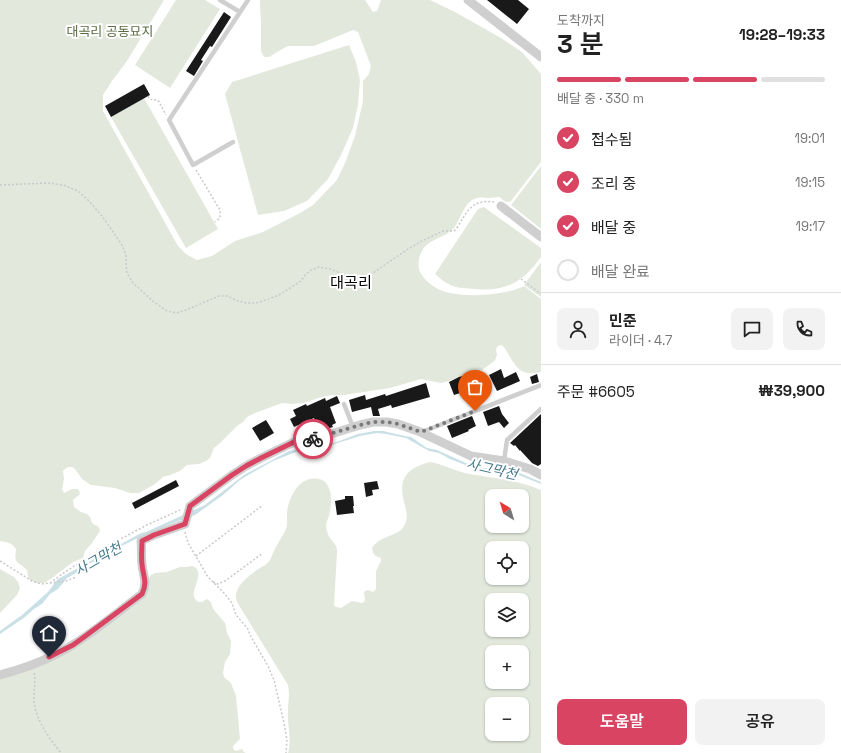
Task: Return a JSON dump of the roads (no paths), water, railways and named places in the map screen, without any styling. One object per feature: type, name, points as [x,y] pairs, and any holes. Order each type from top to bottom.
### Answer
[{"type":"street","points":[[468,0],[541,57]]},
{"type":"street","points":[[501,206],[541,236]]},
{"type":"street","points":[[0,675],[32,666],[73,645],[142,594],[146,582],[142,564],[142,541],[185,524],[190,506],[232,475],[261,458],[296,441],[318,438],[373,422],[387,422],[421,432],[470,456],[504,460],[540,473]]},
{"type":"lane","points":[[220,0],[240,12]]},
{"type":"lane","points":[[233,142],[193,165],[169,120],[248,0]]},
{"type":"lane","points":[[421,432],[541,385]]},
{"type":"lane","points":[[344,404],[353,427]]},
{"type":"lane","points":[[504,460],[507,440],[541,409]]},
{"type":"water","name":"사그막천","points":[[383,431],[411,437],[427,448],[437,450],[468,464],[483,468],[510,469],[541,482],[541,484],[511,472],[473,468],[439,453],[429,451],[406,438],[386,434],[377,433],[360,436],[328,446],[296,452],[273,461],[240,480],[223,495],[195,515],[140,537],[86,565],[80,571],[67,578],[42,604],[0,634],[0,631],[22,615],[48,592],[58,579],[141,533],[205,505],[244,475],[289,451],[334,443],[358,434]]},
{"type":"district","name":"대곡리","points":[[351,283]]},
{"type":"park label","name":"대곡리 공동묘지","points":[[110,31]]}]
